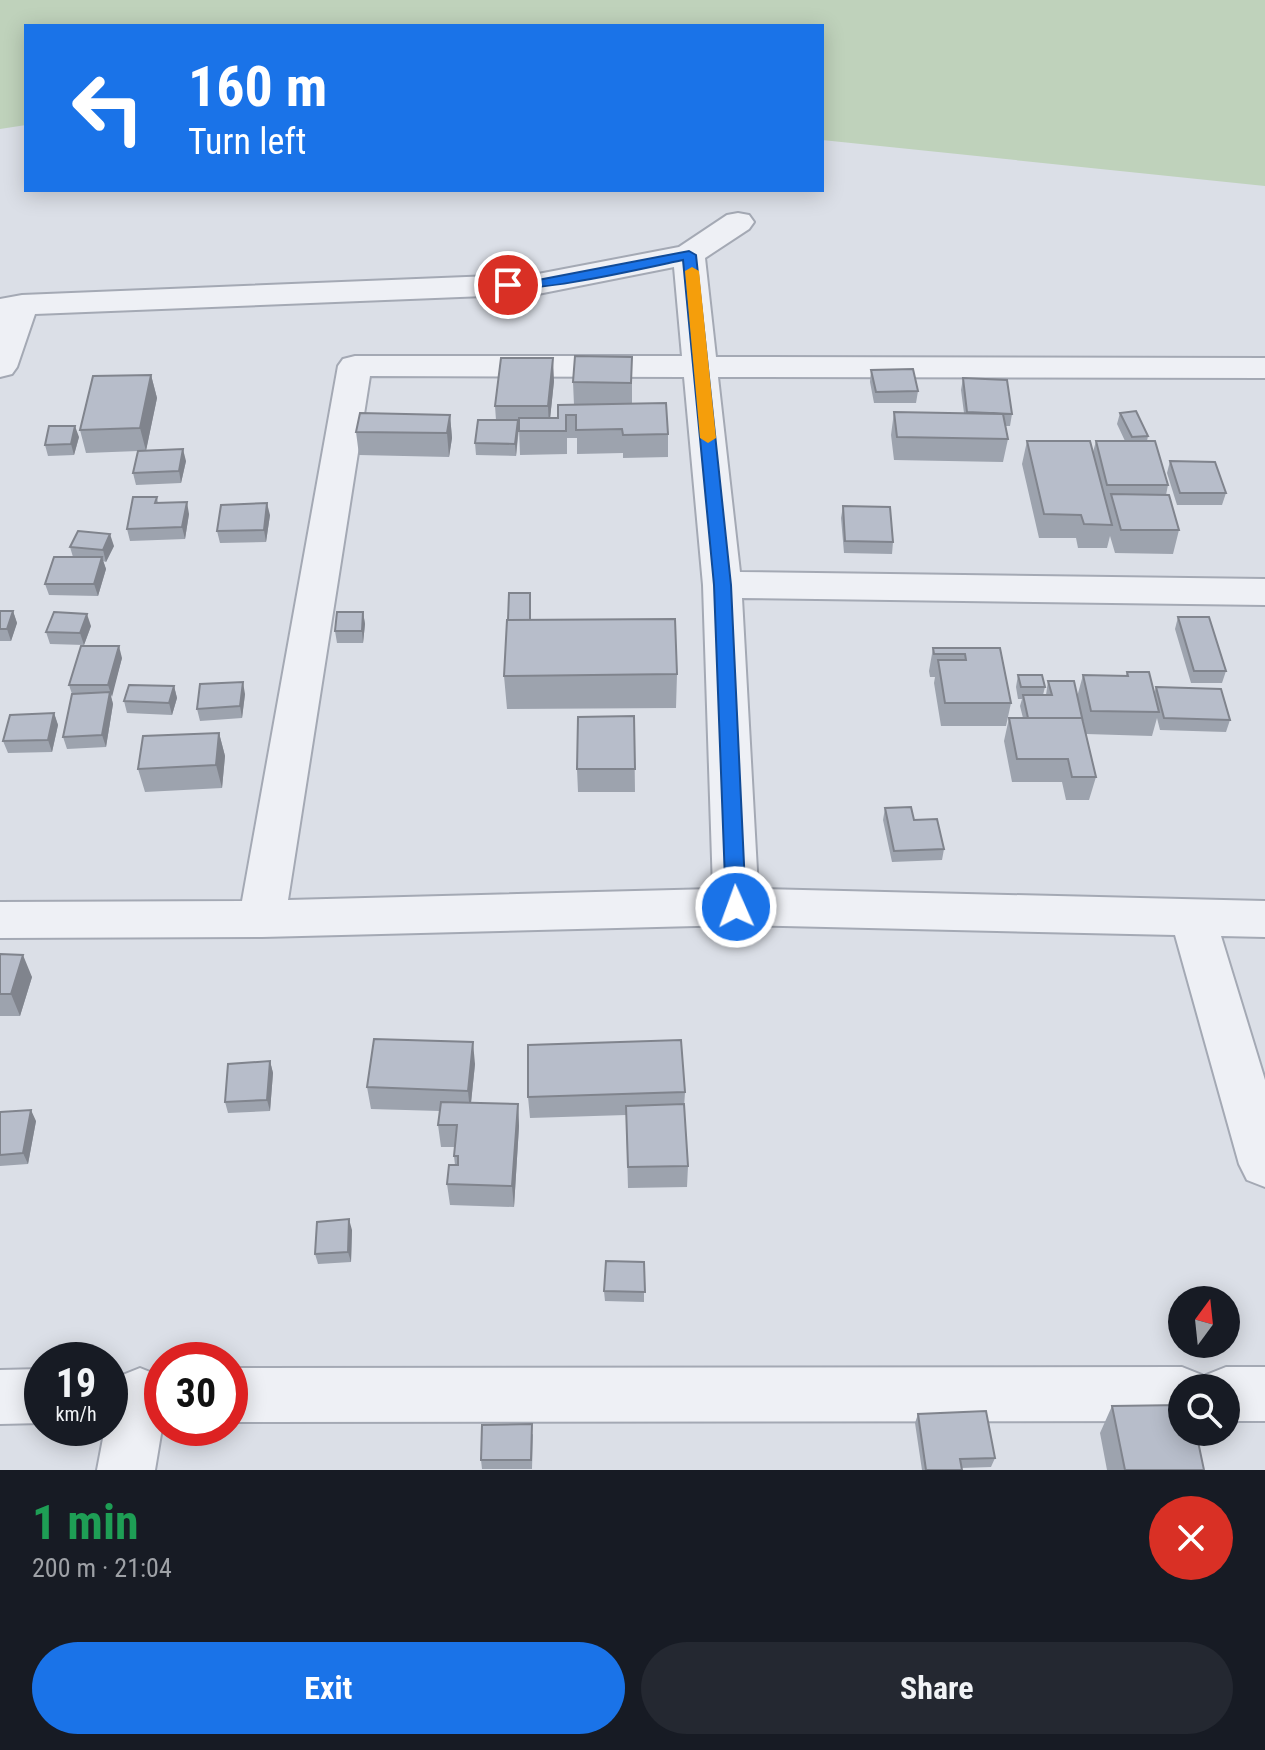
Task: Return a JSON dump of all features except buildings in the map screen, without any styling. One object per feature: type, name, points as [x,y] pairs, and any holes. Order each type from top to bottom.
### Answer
[{"type":"street","points":[[0,367],[11,307],[538,284],[689,255],[738,222]]},
{"type":"street","points":[[689,255],[722,585],[736,907]]},
{"type":"street","points":[[262,919],[355,366],[1265,368]]},
{"type":"street","points":[[722,585],[1265,592]]},
{"type":"street","points":[[0,920],[262,919],[736,907],[1265,919]]},
{"type":"street","points":[[1193,919],[1265,1164]]},
{"type":"street","points":[[248,1395],[1168,1394]]},
{"type":"street","points":[[1240,1394],[1265,1394]]},
{"type":"street","points":[[126,1470],[137,1395]]},
{"type":"street","points":[[0,1397],[24,1396]]},
{"type":"green space","points":[[0,0],[1265,0],[1265,186],[824,140],[824,24],[24,24],[24,125],[0,129]]},
{"type":"slow traffic","points":[[692,271],[708,438]]},
{"type":"route","points":[[508,285],[538,284],[689,255],[722,585],[736,907]]}]
